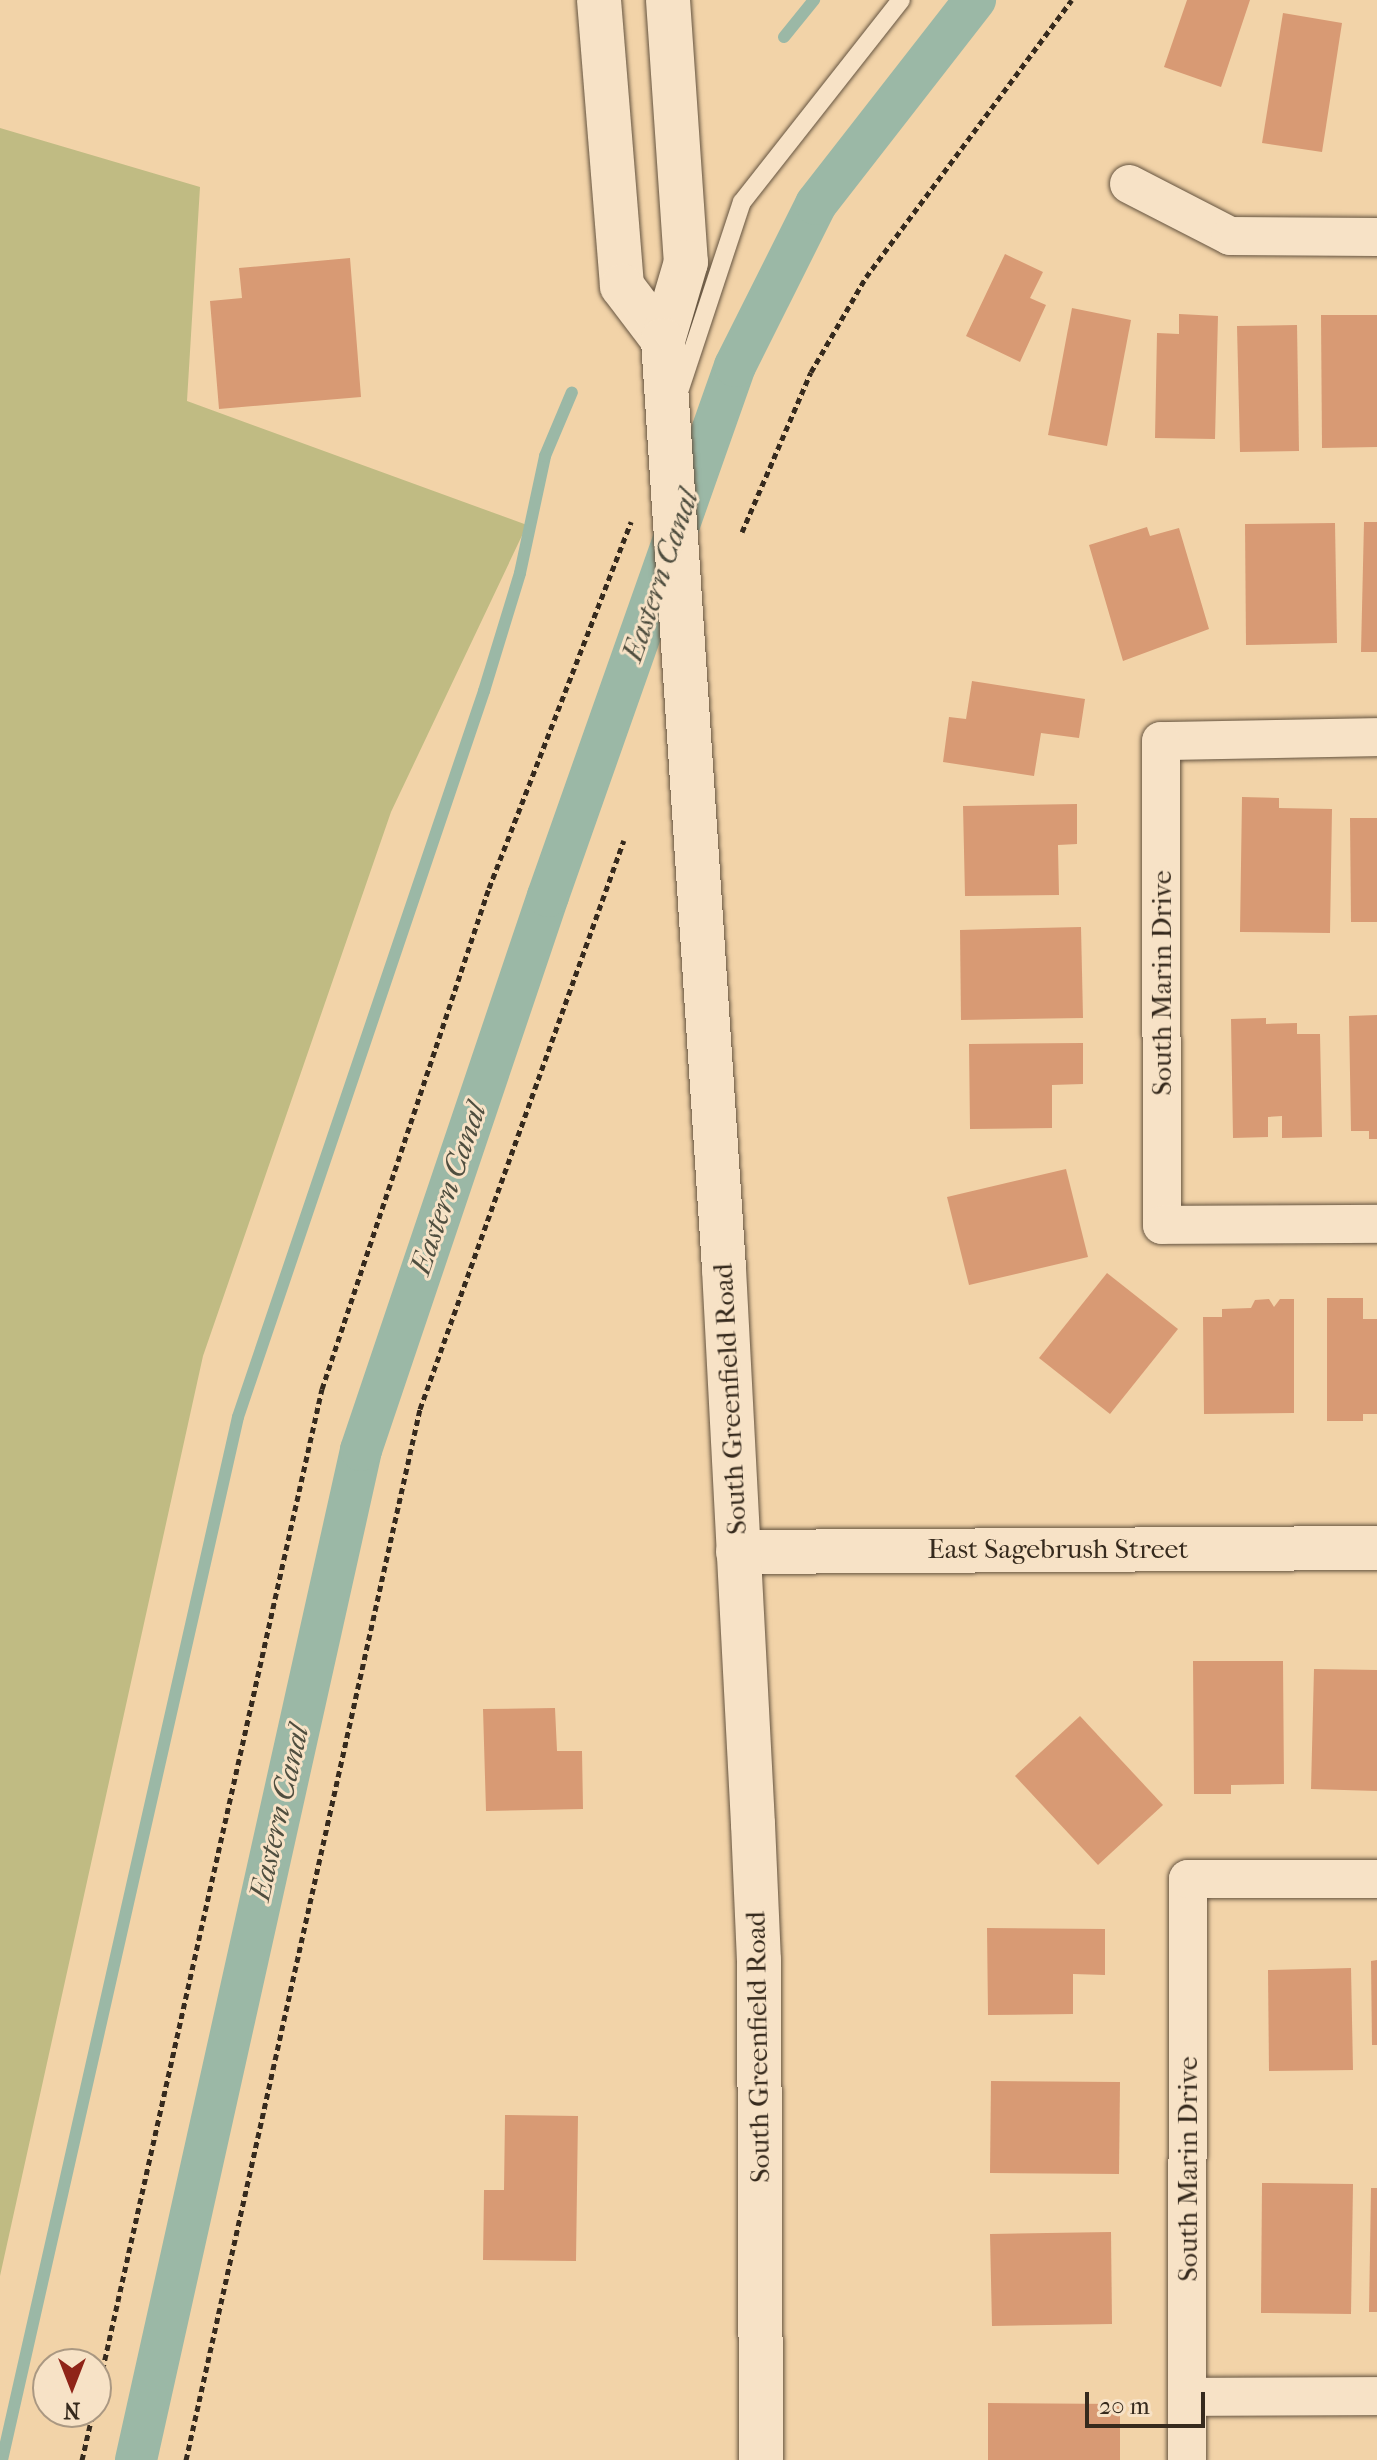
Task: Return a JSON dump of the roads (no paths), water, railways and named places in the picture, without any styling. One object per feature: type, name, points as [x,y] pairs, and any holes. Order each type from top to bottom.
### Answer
[{"type":"main road","points":[[599,0],[622,286],[663,340]]},
{"type":"main road","name":"South Greenfield Road","points":[[668,0],[686,262],[663,340],[687,669],[759,1960],[761,2460]]},
{"type":"main road","name":"East Sagebrush Street","points":[[738,1552],[1377,1548]]},
{"type":"street","points":[[1129,184],[1230,236],[1377,237]]},
{"type":"street","name":"South Marin Drive","points":[[1377,737],[1161,741],[1162,1225],[1377,1224]]},
{"type":"street","name":"South Marin Drive","points":[[1187,2460],[1188,1879],[1377,1879]]},
{"type":"street","points":[[1187,2397],[1377,2396]]},
{"type":"lane","points":[[670,435],[742,202],[901,0]]},
{"type":"waterway","points":[[784,37],[814,0]]},
{"type":"waterway","name":"Eastern Canal","points":[[136,2460],[361,1450],[548,896],[735,366],[816,204],[975,0]]},
{"type":"waterway","points":[[2,2460],[238,1417],[484,691],[520,573],[545,456],[572,392]]}]
